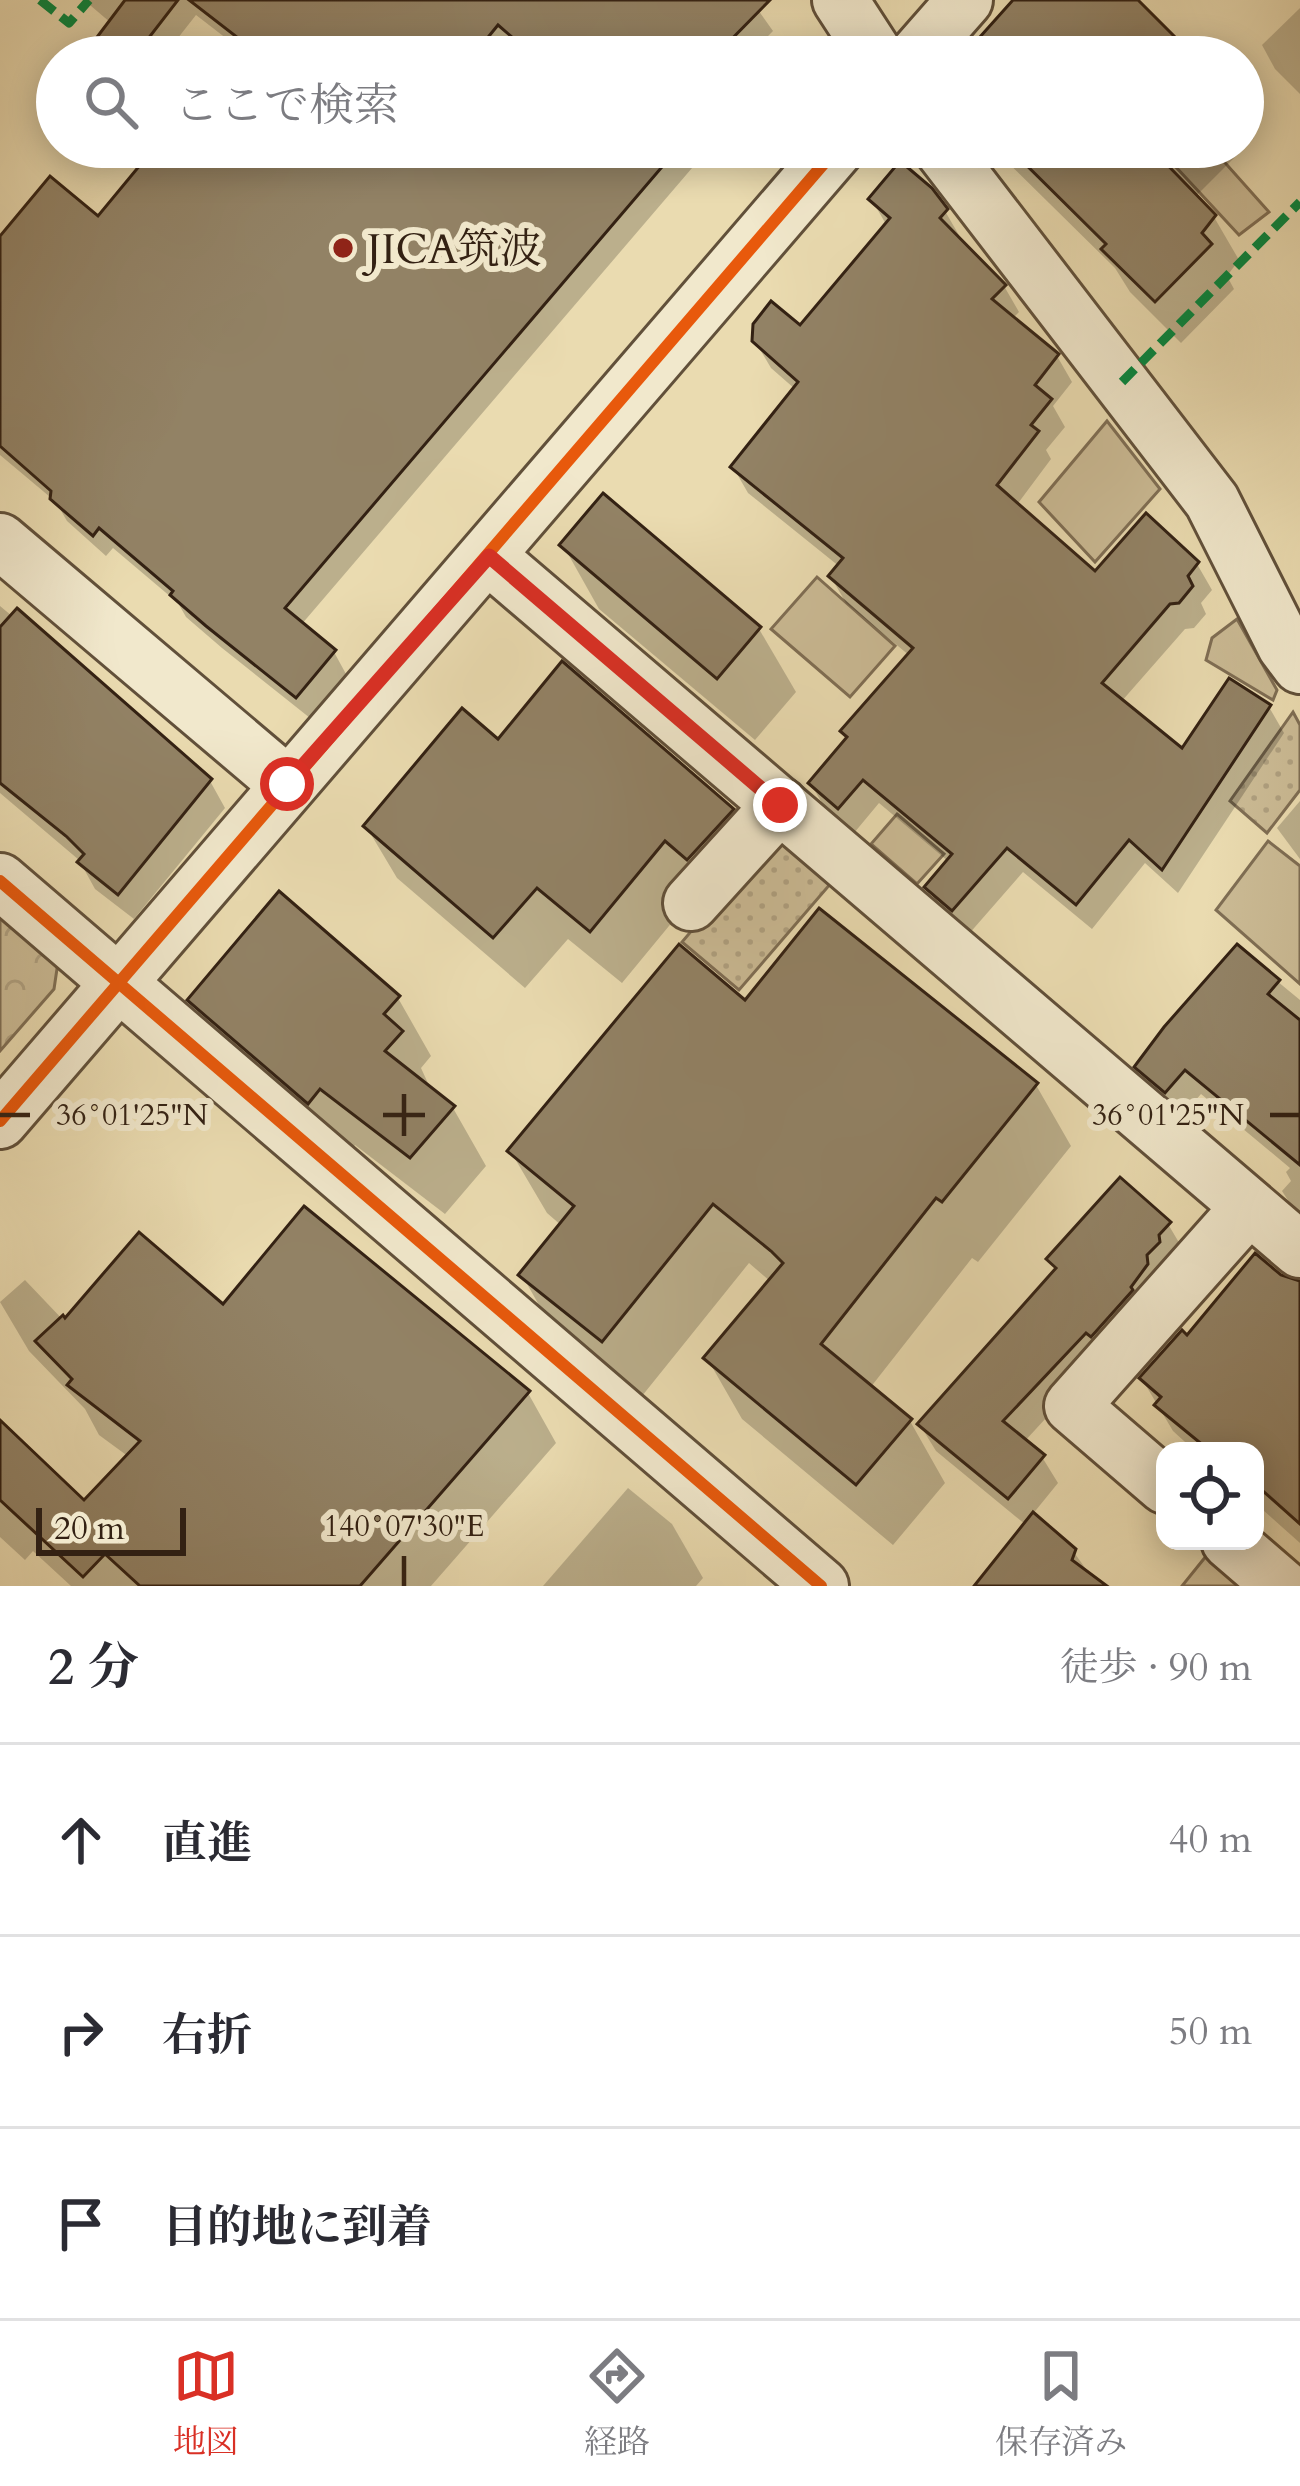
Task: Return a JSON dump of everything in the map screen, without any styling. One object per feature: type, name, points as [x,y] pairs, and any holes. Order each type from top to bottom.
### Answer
[{"type":"street","points":[[840,0],[863,36]]},
{"type":"street","points":[[933,36],[965,0]]},
{"type":"street","points":[[0,1121],[820,168]]},
{"type":"street","points":[[956,168],[1212,500],[1300,667]]},
{"type":"street","points":[[0,541],[287,784]]},
{"type":"street","points":[[489,556],[1300,1250]]},
{"type":"street","points":[[691,903],[780,805]]},
{"type":"street","points":[[0,880],[821,1586]]},
{"type":"street","points":[[1156,1478],[1072,1406],[1249,1207]]},
{"type":"street","points":[[1239,1550],[1281,1586]]},
{"type":"green space","points":[[1177,168],[1230,168],[1269,212],[1239,235]]},
{"type":"green space","points":[[1107,421],[1160,489],[1095,562],[1039,502]]},
{"type":"green space","points":[[817,577],[895,646],[850,697],[771,629]]},
{"type":"green space","points":[[1237,619],[1277,690],[1273,700],[1206,660],[1212,638]]},
{"type":"green space","points":[[1293,712],[1300,725],[1300,790],[1267,833],[1230,801]]},
{"type":"green space","points":[[897,814],[944,854],[917,884],[871,844]]},
{"type":"green space","points":[[779,838],[832,882],[739,990],[682,942],[767,842]]},
{"type":"green space","points":[[1268,841],[1300,866],[1300,984],[1216,910]]},
{"type":"green space","points":[[0,912],[58,962],[54,989],[0,1051]]},
{"type":"green space","points":[[1207,1555],[1244,1586],[1182,1586]]},
{"type":"building","points":[[125,0],[178,0],[150,36],[98,36]]},
{"type":"building","points":[[189,0],[770,0],[735,36],[511,36],[498,25],[489,36],[235,36]]},
{"type":"building","points":[[1013,0],[1138,0],[1174,36],[981,36]]},
{"type":"building","points":[[138,168],[661,168],[285,608],[336,650],[296,698],[170,595],[173,591],[99,528],[93,536],[0,446],[0,236],[50,176],[98,216]]},
{"type":"building","points":[[894,168],[908,168],[948,209],[940,218],[1006,285],[992,299],[1059,354],[1035,385],[1052,399],[1031,425],[1039,431],[997,485],[1095,571],[1146,513],[1199,562],[1188,576],[1193,586],[1179,603],[1170,604],[1102,683],[1182,748],[1229,678],[1271,705],[1162,870],[1129,840],[1076,905],[1007,848],[952,911],[924,887],[952,854],[863,780],[838,809],[808,783],[847,737],[840,731],[913,648],[828,576],[843,558],[730,467],[798,382],[752,341],[753,324],[771,301],[800,325],[890,218],[868,199]]},
{"type":"building","points":[[1029,168],[1170,168],[1216,215],[1202,233],[1212,244],[1155,302],[1101,249],[1106,244]]},
{"type":"building","points":[[603,493],[761,627],[717,679],[559,545]]},
{"type":"building","points":[[17,608],[212,779],[118,895],[77,862],[84,854],[66,836],[0,783],[0,627]]},
{"type":"building","points":[[562,661],[734,809],[687,860],[665,841],[590,932],[537,888],[493,938],[363,826],[462,708],[498,739]]},
{"type":"building","points":[[279,891],[400,996],[384,1014],[403,1031],[385,1051],[455,1106],[410,1158],[320,1089],[308,1104],[187,1000]]},
{"type":"building","points":[[819,908],[1038,1083],[942,1202],[936,1198],[821,1344],[912,1419],[856,1485],[703,1358],[783,1263],[771,1251],[713,1204],[602,1342],[518,1275],[574,1206],[507,1151],[679,944],[745,1000]]},
{"type":"building","points":[[1237,944],[1280,980],[1268,994],[1300,1020],[1300,1165],[1185,1070],[1165,1093],[1134,1067]]},
{"type":"building","points":[[1120,1177],[1171,1222],[1147,1255],[1148,1264],[1133,1290],[1003,1421],[1045,1455],[1008,1499],[917,1424],[1056,1268],[1046,1259]]},
{"type":"building","points":[[304,1206],[530,1391],[360,1586],[140,1586],[105,1554],[83,1577],[0,1500],[0,1420],[84,1500],[140,1441],[67,1385],[72,1379],[35,1341],[63,1315],[65,1318],[139,1232],[223,1304]]},
{"type":"building","points":[[1255,1253],[1281,1275],[1300,1281],[1300,1524],[1264,1492],[1264,1442],[1199,1442],[1154,1405],[1161,1397],[1139,1378],[1182,1330],[1187,1335]]},
{"type":"building","points":[[1033,1512],[1076,1549],[1072,1560],[1107,1586],[974,1586]]},
{"type":"marked path","points":[[40,0],[69,23],[89,0]]},
{"type":"marked path","points":[[1122,382],[1300,202]]},
{"type":"cycle path","points":[[0,1121],[820,168]]},
{"type":"cycle path","points":[[0,881],[821,1586]]},
{"type":"place","name":"JICA筑波","points":[[343,248]]},
{"type":"route","points":[[287,784],[489,556],[780,805]]}]
